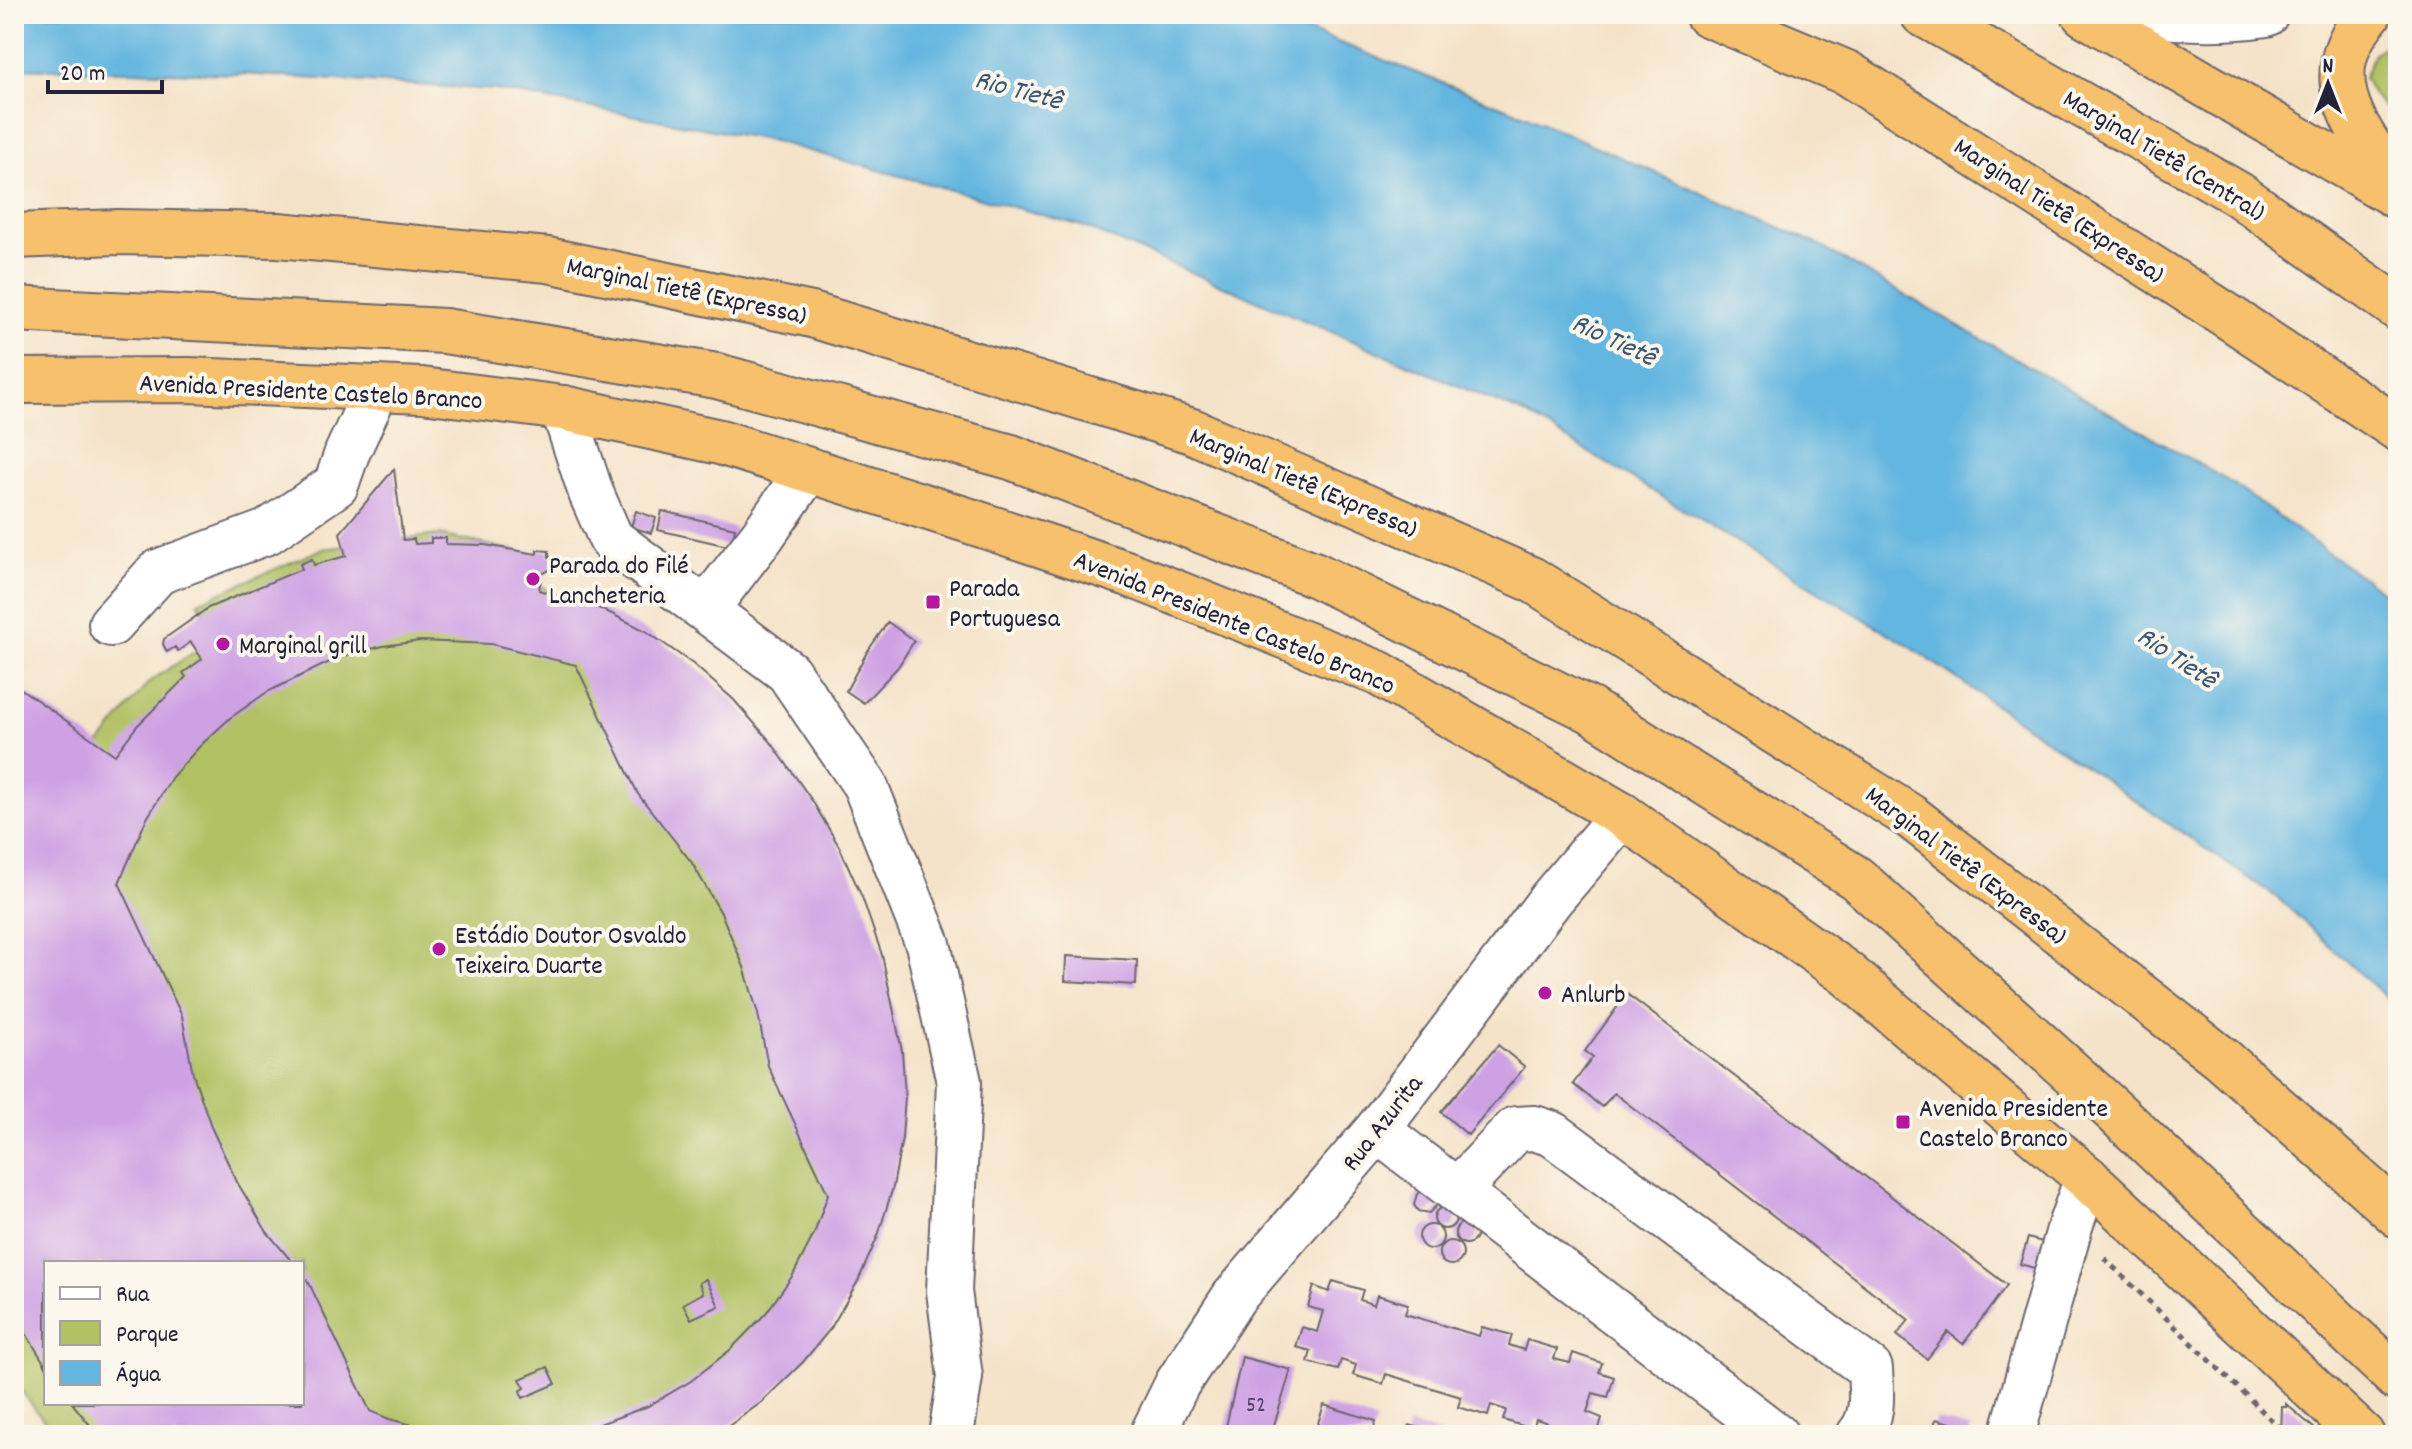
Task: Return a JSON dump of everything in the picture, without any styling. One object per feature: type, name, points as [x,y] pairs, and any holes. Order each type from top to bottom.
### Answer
[{"type":"highway","name":"Marginal Tietê (Expressa)","points":[[1707,14],[1847,73],[2223,313],[2398,429]]},
{"type":"highway","name":"Marginal Tietê (Central)","points":[[1923,14],[2238,194],[2398,308]]},
{"type":"highway","points":[[2084,14],[2398,197]]},
{"type":"highway","points":[[2369,14],[2348,44],[2341,83],[2353,119],[2398,187]]},
{"type":"highway","name":"Marginal Tietê (Expressa)","points":[[14,236],[118,232],[278,235],[548,260],[812,315],[1192,431],[1531,579],[1911,817],[2221,1058],[2398,1215]]},
{"type":"highway","points":[[14,309],[445,331],[717,376],[1011,457],[1316,575],[1590,710],[1856,878],[2113,1110],[2398,1379]]},
{"type":"highway","name":"Avenida Presidente Castelo Branco","points":[[14,381],[189,380],[422,390],[563,408],[720,442],[1129,574],[1378,673],[1622,815],[1846,973],[2087,1178],[2362,1435]]},
{"type":"highway","points":[[2354,1340],[2398,1360]]},
{"type":"street","points":[[2144,14],[2244,17],[2266,14]]},
{"type":"street","points":[[111,624],[158,572],[267,532],[336,485],[377,388]]},
{"type":"street","points":[[563,408],[591,493],[611,539],[788,672],[865,785],[928,944],[959,1082],[949,1291],[960,1377],[951,1435]]},
{"type":"street","points":[[706,609],[808,470]]},
{"type":"street","name":"Rua Azurita","points":[[1168,1425],[1177,1384],[1234,1297],[1377,1130],[1551,899],[1622,815]]},
{"type":"street","points":[[1457,1191],[1516,1129],[1534,1128],[1553,1134],[1870,1369],[1872,1398],[1869,1423],[1859,1435]]},
{"type":"street","points":[[1377,1130],[1776,1435]]},
{"type":"street","points":[[2012,1435],[2070,1226],[2087,1178]]},
{"type":"path","points":[[2070,1226],[2287,1435]]},
{"type":"green space","points":[[2398,38],[2398,121],[2373,95],[2364,78],[2374,53]]},
{"type":"green space","name":"Estádio Doutor Osvaldo Teixeira Duarte","points":[[439,535],[552,558],[535,583],[688,661],[885,1155],[726,1416],[689,1435],[55,1435],[14,1381],[14,710],[94,751],[149,682],[217,637],[198,602],[322,549]]},
{"type":"water","name":"Rio Tietê","points":[[14,14],[1266,14],[1522,114],[1813,242],[2230,482],[2398,603],[2398,1009],[2279,899],[1909,646],[1527,415],[1082,226],[773,141],[495,90],[242,74],[14,68]]},
{"type":"building","points":[[394,469],[403,540],[414,539],[415,544],[431,543],[431,538],[446,538],[446,544],[485,545],[537,554],[537,550],[549,551],[549,557],[559,557],[559,565],[542,574],[539,590],[604,610],[646,631],[693,664],[733,699],[771,742],[813,802],[840,848],[862,897],[882,955],[902,1051],[905,1096],[902,1138],[893,1187],[878,1236],[858,1281],[831,1328],[803,1362],[762,1402],[716,1435],[556,1433],[589,1428],[648,1406],[691,1381],[730,1350],[766,1313],[793,1275],[814,1234],[828,1194],[768,1066],[758,1014],[744,967],[721,913],[692,863],[638,794],[576,665],[491,644],[420,641],[383,646],[340,657],[267,692],[230,718],[172,777],[146,820],[119,883],[182,1016],[193,1074],[212,1129],[237,1182],[267,1232],[291,1261],[44,1261],[44,1363],[14,1314],[14,684],[115,755],[137,726],[186,677],[183,673],[202,659],[191,642],[178,651],[175,647],[167,652],[164,639],[208,608],[302,569],[300,564],[312,559],[314,565],[346,556],[340,533]]},
{"type":"building","points":[[636,511],[656,518],[651,533],[631,527]]},
{"type":"building","points":[[662,511],[735,528],[732,547],[658,530]]},
{"type":"building","points":[[888,622],[914,641],[898,667],[864,703],[846,691]]},
{"type":"building","points":[[1066,956],[1137,960],[1136,985],[1065,981]]},
{"type":"building","points":[[1627,994],[2007,1285],[1963,1344],[1948,1332],[1927,1359],[1897,1335],[1909,1320],[1614,1093],[1602,1107],[1573,1084],[1593,1057],[1585,1051]]},
{"type":"building","points":[[1498,1045],[1525,1067],[1468,1135],[1441,1112]]},
{"type":"building","points":[[1423,1190],[1438,1204],[1429,1213],[1418,1211],[1414,1205],[1417,1194]]},
{"type":"building","points":[[1445,1207],[1453,1210],[1456,1218],[1453,1226],[1445,1229],[1437,1226],[1434,1218],[1437,1210]]},
{"type":"building","points":[[1466,1222],[1474,1225],[1477,1233],[1474,1241],[1466,1244],[1458,1241],[1455,1233],[1458,1225]]},
{"type":"building","points":[[1431,1225],[1442,1232],[1443,1237],[1436,1248],[1431,1249],[1420,1242],[1419,1237],[1426,1226]]},
{"type":"building","points":[[2028,1238],[2046,1243],[2038,1269],[2020,1264]]},
{"type":"building","points":[[1451,1241],[1462,1248],[1463,1253],[1456,1264],[1451,1265],[1440,1258],[1439,1253],[1446,1242]]},
{"type":"building","points":[[304,1277],[370,1411],[452,1435],[98,1435],[74,1405],[304,1405]]},
{"type":"building","points":[[706,1279],[719,1306],[691,1319],[683,1304],[703,1293],[699,1283]]},
{"type":"building","points":[[1333,1281],[1363,1290],[1360,1300],[1374,1305],[1377,1295],[1408,1304],[1405,1314],[1479,1336],[1482,1327],[1512,1335],[1509,1345],[1524,1350],[1527,1340],[1557,1349],[1554,1359],[1570,1363],[1573,1353],[1602,1363],[1599,1372],[1614,1377],[1608,1397],[1593,1393],[1587,1412],[1602,1418],[1597,1435],[1551,1435],[1548,1434],[1551,1424],[1536,1419],[1533,1429],[1503,1420],[1506,1410],[1491,1405],[1488,1416],[1458,1407],[1461,1397],[1386,1374],[1383,1384],[1353,1375],[1356,1365],[1341,1360],[1338,1370],[1308,1362],[1311,1351],[1296,1347],[1302,1327],[1317,1332],[1323,1311],[1308,1307],[1314,1286],[1329,1292]]},
{"type":"building","points":[[1242,1357],[1291,1370],[1271,1435],[1224,1435]]},
{"type":"building","points":[[548,1367],[556,1384],[523,1398],[520,1391],[525,1388],[520,1379]]},
{"type":"building","points":[[2286,1404],[2322,1435],[2281,1435],[2282,1407]]},
{"type":"building","points":[[1324,1405],[1376,1421],[1372,1435],[1314,1435]]},
{"type":"building","points":[[1936,1419],[1971,1429],[1969,1435],[1931,1435]]},
{"type":"building","points":[[1409,1425],[1443,1434],[1443,1435],[1406,1435]]},
{"type":"place","name":"Parada do Filé Lancheteria","points":[[533,579]]},
{"type":"place","name":"Parada Portuguesa","points":[[933,602]]},
{"type":"place","name":"Marginal grill","points":[[223,644]]},
{"type":"place","name":"Estádio Doutor Osvaldo Teixeira Duarte","points":[[439,949]]},
{"type":"place","name":"Anlurb","points":[[1545,993]]},
{"type":"place","name":"Avenida Presidente Castelo Branco","points":[[1903,1122]]}]
